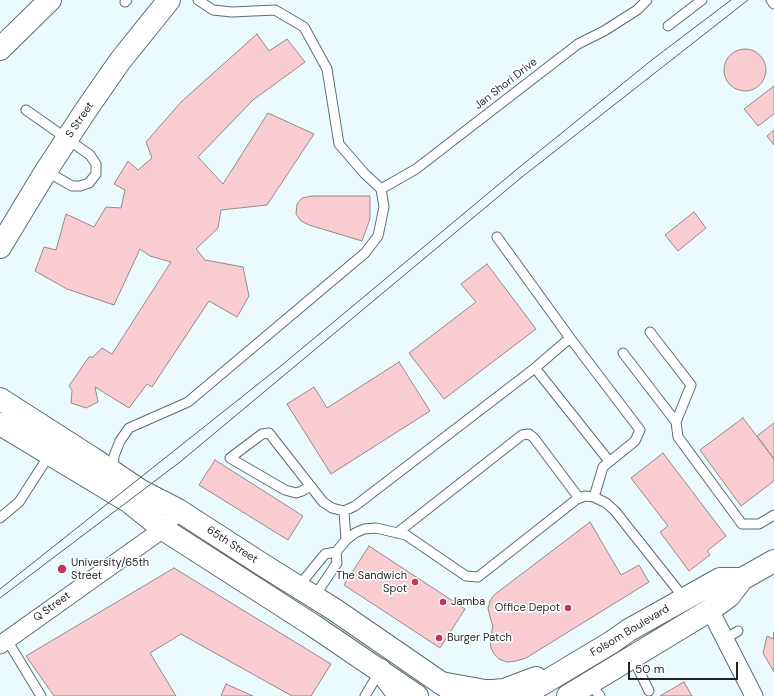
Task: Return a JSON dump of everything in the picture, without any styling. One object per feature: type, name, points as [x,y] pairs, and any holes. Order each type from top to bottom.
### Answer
[{"type":"main road","points":[[0,49],[50,0]]},
{"type":"main road","name":"S Street","points":[[0,248],[46,170],[120,61],[169,0]]},
{"type":"main road","name":"65th Street","points":[[0,399],[141,491],[178,510],[335,610],[459,696]]},
{"type":"main road","points":[[0,424],[128,501],[163,529],[314,626],[417,696]]},
{"type":"main road","name":"Folsom Boulevard","points":[[568,696],[594,690],[632,656],[710,610],[729,596],[742,579],[774,561]]},
{"type":"main road","name":"Folsom Boulevard","points":[[522,696],[684,598],[720,579],[742,579]]},
{"type":"main road","points":[[632,656],[642,641],[685,613],[687,608],[684,598]]},
{"type":"main road","points":[[380,670],[395,690],[403,696]]},
{"type":"main road","points":[[441,683],[485,691],[493,691],[504,690],[538,677],[559,673]]},
{"type":"street","name":"Q Street","points":[[4,642],[163,529],[178,510]]},
{"type":"street","points":[[710,610],[732,635],[754,696]]},
{"type":"lane","points":[[113,472],[114,456],[120,441],[129,428],[188,402],[365,254],[378,236],[384,207],[381,189],[364,173],[339,144],[327,69],[304,27],[275,10],[232,12],[213,10],[198,0]]},
{"type":"lane","name":"Jan Shori Drive","points":[[381,189],[416,169],[578,44],[604,31],[637,10],[647,0]]},
{"type":"lane","points":[[668,26],[702,0]]},
{"type":"lane","points":[[771,0],[774,4]]},
{"type":"lane","points":[[26,110],[90,156],[96,164],[96,174],[89,183],[80,186],[72,186],[46,170]]},
{"type":"lane","points":[[497,237],[570,338],[640,430],[635,441],[603,468],[594,497]]},
{"type":"lane","points":[[650,332],[691,385],[676,422],[678,437],[742,524],[759,524],[774,515]]},
{"type":"lane","points":[[311,486],[296,493],[285,490],[230,458],[262,434],[267,432],[329,506],[344,511],[355,506],[535,368],[570,338]]},
{"type":"lane","points":[[623,353],[676,422]]},
{"type":"lane","points":[[535,368],[609,462]]},
{"type":"lane","points":[[397,533],[522,435],[528,434],[534,438],[579,498]]},
{"type":"lane","points":[[0,518],[19,502],[50,454]]},
{"type":"lane","points":[[306,592],[325,554],[336,552],[355,532],[364,529],[376,528],[406,535],[466,576],[478,578],[579,498],[585,496],[594,497],[606,503],[615,511],[684,598]]},
{"type":"lane","points":[[344,511],[346,540]]},
{"type":"lane","points":[[306,592],[337,563],[336,552]]},
{"type":"lane","points":[[4,642],[41,696]]},
{"type":"lane","points":[[632,656],[649,691]]},
{"type":"lane","points":[[365,696],[380,670]]},
{"type":"building","points":[[257,34],[269,51],[287,39],[305,62],[253,100],[198,157],[223,184],[268,113],[314,134],[267,205],[221,210],[218,228],[196,249],[205,260],[243,267],[249,296],[237,317],[209,301],[152,387],[147,384],[129,408],[95,387],[98,402],[86,408],[71,403],[72,390],[69,386],[89,357],[93,357],[102,348],[112,354],[171,262],[150,256],[140,249],[114,305],[67,289],[35,271],[44,247],[56,250],[66,214],[94,227],[106,207],[121,208],[125,190],[114,184],[128,161],[138,170],[152,158],[146,142],[181,102]]},
{"type":"building","points":[[741,49],[749,49],[760,55],[766,66],[766,74],[760,85],[749,91],[741,91],[730,85],[724,74],[724,66],[730,55]]},
{"type":"building","points":[[774,86],[774,114],[758,126],[744,109]]},
{"type":"building","points":[[774,130],[774,145],[767,136]]},
{"type":"building","points":[[312,196],[370,196],[370,219],[362,241],[309,225],[301,221],[296,214],[297,204],[302,198]]},
{"type":"building","points":[[694,212],[706,228],[678,251],[665,235]]},
{"type":"building","points":[[487,264],[536,329],[444,399],[409,353],[476,302],[461,284]]},
{"type":"building","points":[[399,362],[430,411],[331,474],[287,404],[314,387],[327,408]]},
{"type":"building","points":[[743,418],[774,459],[774,481],[741,506],[700,450]]},
{"type":"building","points":[[774,423],[774,459],[757,436]]},
{"type":"building","points":[[663,453],[726,536],[707,551],[710,555],[689,571],[660,532],[668,526],[631,478]]},
{"type":"building","points":[[215,460],[303,516],[288,540],[199,485]]},
{"type":"building","points":[[590,522],[621,575],[639,565],[649,582],[526,658],[507,662],[499,659],[491,648],[490,640],[493,626],[488,608],[490,601],[494,595]]},
{"type":"building","points":[[369,546],[465,609],[440,648],[344,585]]},
{"type":"building","points":[[174,568],[331,664],[311,696],[292,696],[181,634],[150,653],[176,696],[54,696],[26,656]]},
{"type":"building","points":[[774,632],[774,672],[763,653],[767,636],[773,639]]},
{"type":"building","points":[[684,682],[692,696],[660,696]]},
{"type":"building","points":[[226,684],[253,696],[221,696]]},
{"type":"tram line","points":[[0,589],[282,365],[516,170],[653,59],[731,0]]},
{"type":"tram line","points":[[0,598],[180,462],[522,177],[748,0]]},
{"type":"place","name":"University/65th Street","points":[[62,569]]},
{"type":"place","name":"The Sandwich Spot","points":[[415,582]]},
{"type":"place","name":"Jamba","points":[[443,602]]},
{"type":"place","name":"Office Depot","points":[[568,608]]},
{"type":"place","name":"Burger Patch","points":[[439,638]]}]
